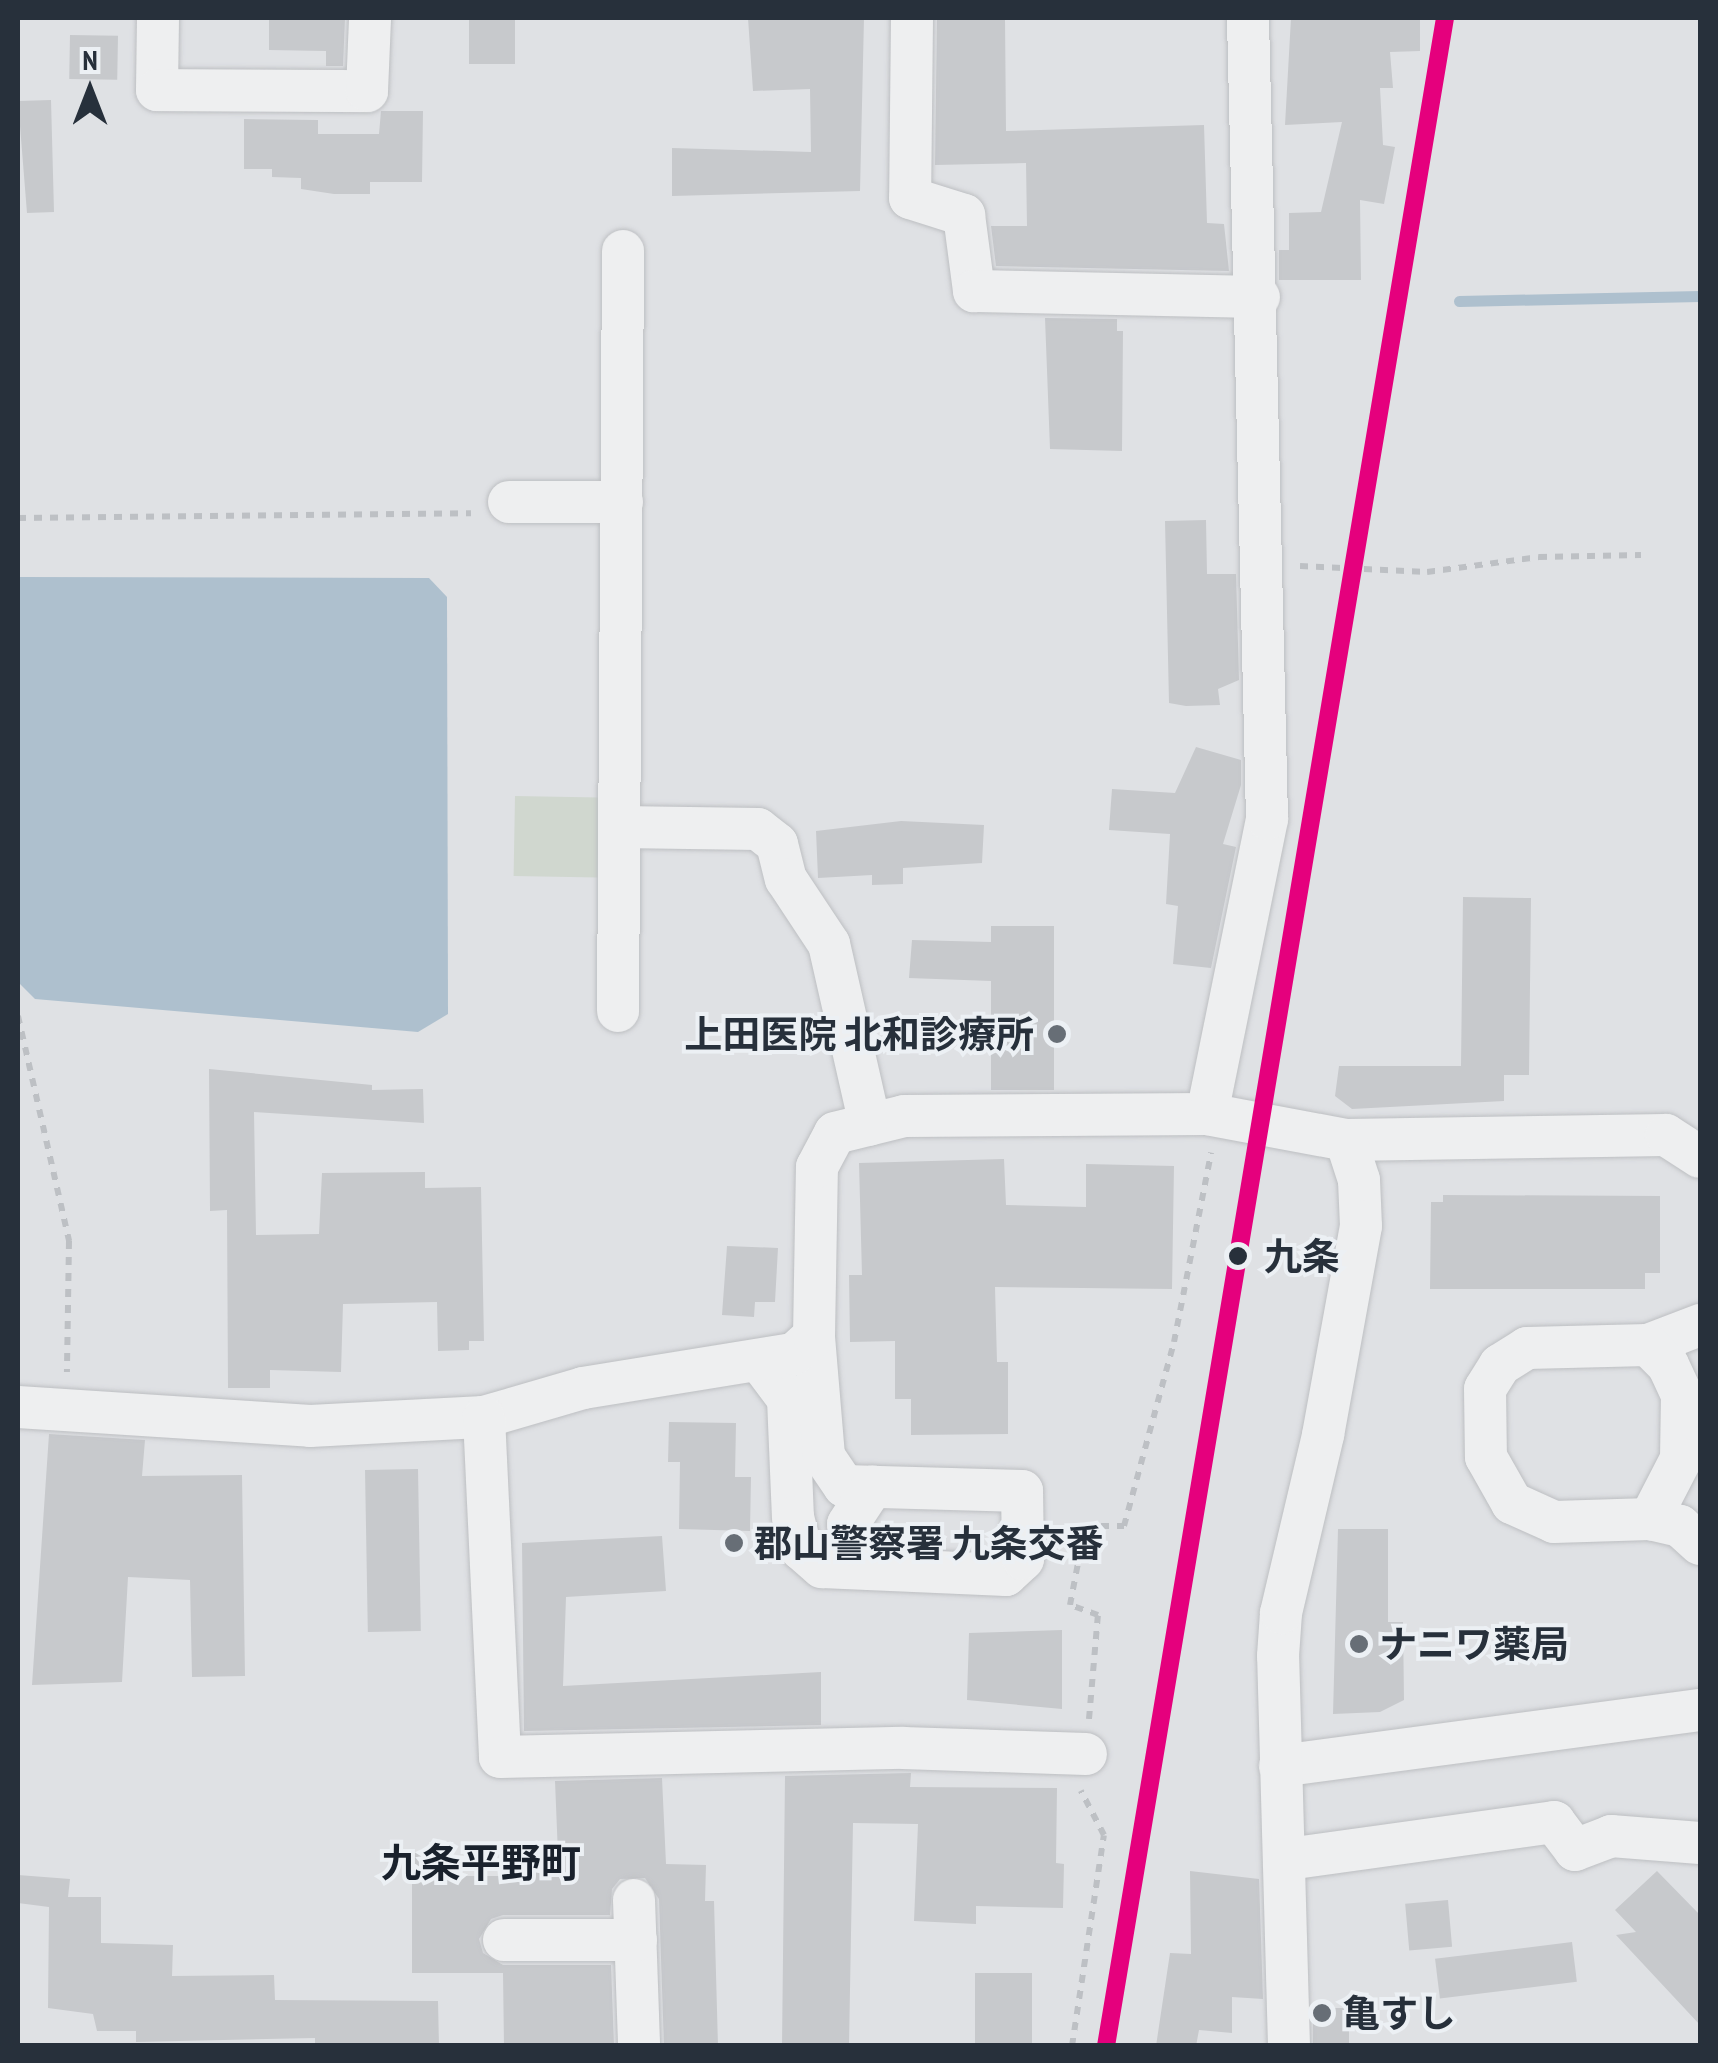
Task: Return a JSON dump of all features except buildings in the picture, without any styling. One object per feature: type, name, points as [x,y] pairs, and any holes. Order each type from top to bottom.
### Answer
[{"type":"street","points":[[158,18],[158,90],[367,91],[370,18]]},
{"type":"street","points":[[912,18],[910,198],[964,215],[974,291],[1258,297]]},
{"type":"street","points":[[1208,1114],[1268,820],[1258,297],[1248,18]]},
{"type":"street","points":[[618,1011],[624,251]]},
{"type":"street","points":[[509,502],[622,502]]},
{"type":"street","points":[[620,827],[758,829],[777,844],[786,879],[830,944],[870,1124]]},
{"type":"street","points":[[762,1363],[788,1399],[793,1516],[801,1548],[822,1567],[1006,1575],[1024,1559],[1027,1511],[1022,1491],[844,1486],[824,1456],[814,1336],[817,1167],[835,1132],[904,1116],[1208,1114],[1346,1140],[1666,1134],[1698,1149]]},
{"type":"street","points":[[1289,2046],[1288,1859],[1279,1834],[1281,1613],[1323,1435],[1361,1226],[1359,1180],[1346,1140]]},
{"type":"street","points":[[18,1408],[310,1426],[484,1417],[583,1388],[762,1363],[794,1354],[814,1336]]},
{"type":"street","points":[[1650,1519],[1681,1459],[1682,1395],[1668,1365],[1678,1342],[1527,1348],[1500,1365],[1485,1389],[1486,1457],[1512,1502],[1554,1522],[1650,1519],[1680,1526],[1700,1544]]},
{"type":"street","points":[[484,1417],[500,1757],[903,1748],[1086,1754]]},
{"type":"street","points":[[870,1569],[852,1545],[848,1524],[873,1486]]},
{"type":"street","points":[[1650,1519],[1700,1493]]},
{"type":"street","points":[[1280,1766],[1700,1710]]},
{"type":"street","points":[[1288,1859],[1554,1822],[1575,1850],[1611,1836],[1700,1842]]},
{"type":"street","points":[[504,1940],[635,1920],[638,2046]]},
{"type":"path","points":[[18,518],[434,516],[482,512],[509,502]]},
{"type":"path","points":[[1264,566],[1427,572],[1540,556],[1641,555]]},
{"type":"path","points":[[18,1016],[69,1241],[73,1292],[65,1408]]},
{"type":"path","points":[[1072,2046],[1104,1835],[1080,1796],[1098,1615],[1070,1605],[1084,1526],[1124,1526],[1174,1342],[1212,1162],[1208,1114]]},
{"type":"shaded area","points":[[515,796],[599,797],[598,877],[514,876]]},
{"type":"water","points":[[18,577],[429,578],[447,597],[448,1014],[418,1032],[35,999],[18,982]]},
{"type":"waterway","points":[[1459,301],[1700,296]]},
{"type":"transit line","points":[[1106,2046],[1445,18]]},
{"type":"place","name":"上田医院 北和診療所","points":[[1057,1034]]},
{"type":"place","name":"九条","points":[[1238,1256]]},
{"type":"place","name":"郡山警察署 九条交番","points":[[734,1543]]},
{"type":"place","name":"ナニワ薬局","points":[[1359,1644]]},
{"type":"place","name":"亀すし","points":[[1322,2013]]},
{"type":"district","name":"九条平野町","points":[[481,1862]]}]
